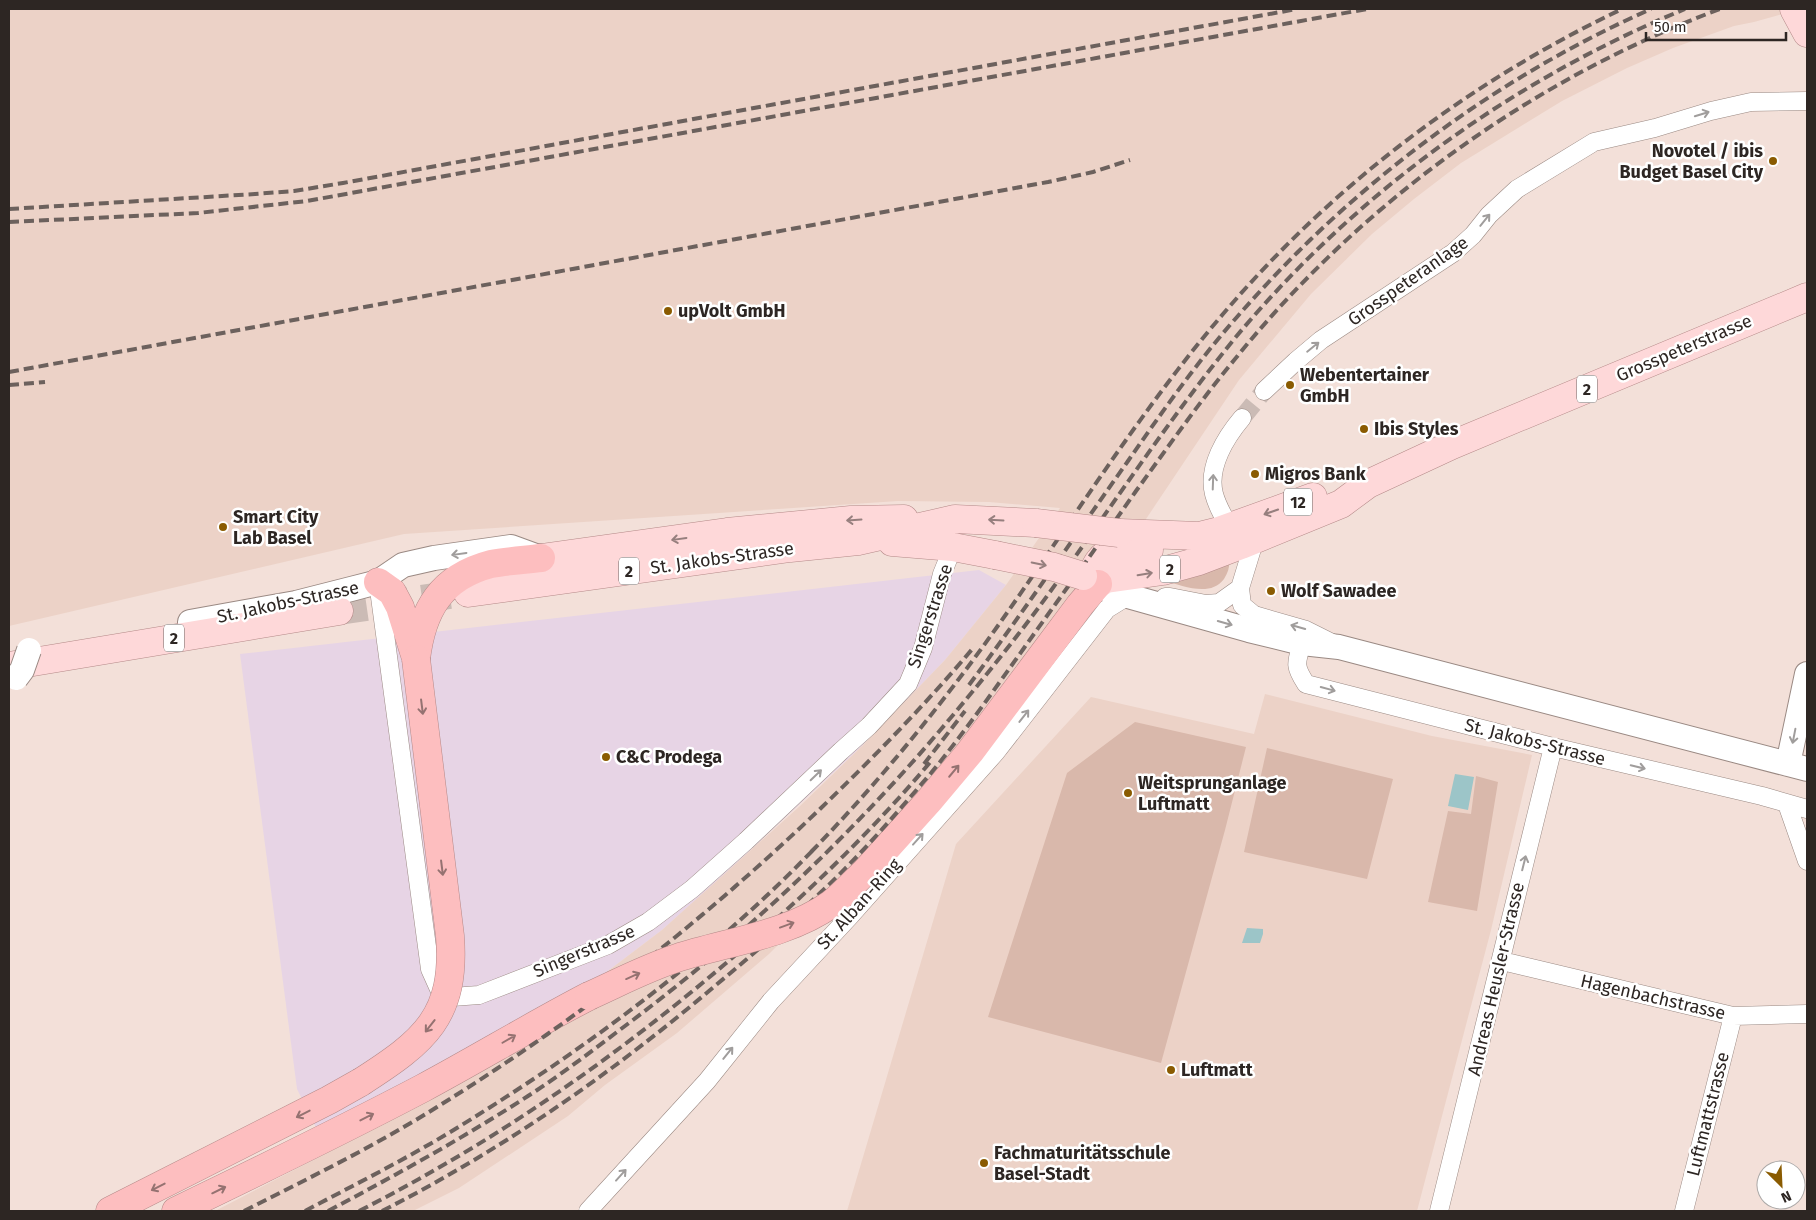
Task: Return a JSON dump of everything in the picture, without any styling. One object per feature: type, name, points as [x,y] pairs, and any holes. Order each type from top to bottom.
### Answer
[{"type":"highway","points":[[416,659],[419,638],[427,613],[438,596],[452,582],[473,571],[491,565],[541,558]]},
{"type":"highway","points":[[110,1211],[313,1109],[361,1082],[387,1066],[420,1038],[439,1014],[450,984],[451,951],[416,659],[400,607],[392,592],[378,582]]},
{"type":"highway","points":[[1022,683],[1058,620],[1067,598],[1104,586]]},
{"type":"highway","points":[[176,1211],[324,1139],[463,1066],[540,1021],[635,974],[675,958],[791,924],[807,918],[833,903],[865,872],[928,802],[970,752],[1022,683],[1082,615],[1104,586]]},
{"type":"main road","name":"Grosspeterstrasse","points":[[1104,586],[1106,579],[1163,571],[1243,543],[1334,490],[1368,484],[1452,445],[1807,297]]},
{"type":"main road","name":"St. Jakobs-Strasse","points":[[468,593],[858,541],[955,519],[1036,523]]},
{"type":"main road","points":[[541,558],[727,532],[852,520],[955,519]]},
{"type":"main road","name":"Grosspeterstrasse","points":[[1036,523],[1118,533],[1198,536],[1243,543]]},
{"type":"main road","points":[[1036,523],[1053,535],[1066,556],[1104,586]]},
{"type":"main road","name":"Grosspeterstrasse","points":[[1104,586],[1099,560],[1106,554],[1115,550],[1180,549],[1198,536]]},
{"type":"main road","name":"St. Jakobs-Strasse","points":[[858,541],[914,543],[953,547],[995,555],[1248,630],[1302,643],[1339,647],[1798,767]]},
{"type":"main road","name":"St. Jakobs-Strasse","points":[[14,666],[296,603],[378,582],[404,564],[511,547],[541,558]]},
{"type":"main road","name":"St. Jakobs-Strasse","points":[[14,666],[339,611]]},
{"type":"main road","points":[[1798,767],[1807,674]]},
{"type":"street","name":"Grosspeteranlage","points":[[1264,391],[1321,340],[1453,253],[1473,235],[1489,215],[1518,189],[1594,142],[1751,102],[1807,101]]},
{"type":"street","points":[[1240,588],[1243,543],[1213,492],[1214,468],[1232,430],[1242,418]]},
{"type":"street","name":"Singerstrasse","points":[[378,582],[430,969],[439,989],[452,997],[479,995],[608,944],[628,934],[648,922],[692,888],[746,841],[869,726],[908,684],[923,648],[942,574],[953,547]]},
{"type":"street","name":"St. Jakobs-Strasse","points":[[1104,586],[1206,604],[1219,603],[1240,588],[1242,605],[1254,615],[1306,630],[1339,647]]},
{"type":"street","name":"St. Alban-Ring","points":[[588,1211],[707,1081],[770,1001],[851,915],[996,752],[1108,609],[1104,586]]},
{"type":"street","name":"St. Jakobs-Strasse","points":[[1302,643],[1296,661],[1297,670],[1306,684],[1553,747],[1762,796],[1807,809]]},
{"type":"street","name":"Andreas Heusler-Strasse","points":[[1439,1211],[1502,962],[1553,747]]},
{"type":"street","points":[[1787,804],[1807,861]]},
{"type":"street","name":"Hagenbachstrasse","points":[[1502,962],[1732,1016],[1807,1014]]},
{"type":"street","name":"Luftmattstrasse","points":[[1684,1211],[1732,1016]]},
{"type":"shaded area","points":[[9,9],[1800,9],[1734,26],[1673,48],[1627,68],[1562,101],[1461,163],[1372,234],[1311,294],[1239,380],[1146,519],[878,845],[769,954],[677,1033],[605,1085],[568,1116],[459,1188],[413,1211],[215,1211],[383,1124],[488,1062],[662,930],[800,806],[862,746],[945,660],[1006,585],[1060,508],[989,502],[898,501],[404,534],[9,626]]},
{"type":"shaded area","points":[[1229,556],[1229,568],[1226,576],[1218,585],[1211,588],[1196,589],[1164,581]]},
{"type":"shaded area","points":[[979,570],[1006,585],[945,660],[862,746],[727,872],[662,930],[488,1062],[383,1124],[328,1152],[297,1089],[240,654]]},
{"type":"shaded area","name":"Luftmatt","points":[[1265,694],[1432,736],[1532,755],[1491,930],[1417,1211],[847,1211],[956,844],[1091,697],[1254,734]]},
{"type":"shaded area","points":[[1135,722],[1246,747],[1161,1063],[988,1017],[1067,773]]},
{"type":"shaded area","points":[[1267,748],[1393,779],[1367,879],[1244,852]]},
{"type":"shaded area","points":[[1476,776],[1498,782],[1477,911],[1428,902],[1448,811],[1471,814]]},
{"type":"water","points":[[1455,774],[1474,777],[1468,810],[1448,806]]},
{"type":"water","points":[[1247,928],[1263,929],[1260,943],[1242,943]]},
{"type":"tunnel","points":[[1242,418],[1264,391]]},
{"type":"tunnel","points":[[339,611],[456,594]]},
{"type":"railway","points":[[9,209],[294,191],[1297,9]]},
{"type":"railway","points":[[9,222],[198,213],[307,201],[1367,9]]},
{"type":"railway","points":[[811,852],[885,771],[953,686],[1025,588],[1106,468],[1192,351],[1265,267],[1310,222],[1406,140],[1511,69],[1565,38],[1622,9]]},
{"type":"railway","points":[[969,685],[1180,388],[1222,334],[1281,269],[1376,180],[1428,140],[1536,68],[1593,37],[1651,9]]},
{"type":"railway","points":[[328,1211],[404,1170],[504,1112],[581,1059],[709,960],[817,862],[884,793],[948,721],[1039,607],[1160,437],[1235,338],[1282,285],[1332,236],[1385,189],[1440,146],[1498,106],[1559,70],[1621,38],[1685,9]]},
{"type":"railway","points":[[382,1211],[514,1136],[597,1079],[677,1017],[742,963],[834,880],[904,804],[955,742],[1172,441],[1222,375],[1284,302],[1338,248],[1394,198],[1454,152],[1517,109],[1583,71],[1650,38],[1720,9]]},
{"type":"railway","points":[[9,372],[1048,182],[1093,172],[1130,160]]},
{"type":"railway","points":[[9,385],[45,382]]},
{"type":"railway","points":[[244,1211],[366,1148],[437,1107],[539,1040],[636,968],[730,891],[820,809],[899,730],[974,647]]},
{"type":"railway","points":[[924,764],[965,711]]},
{"type":"railway","points":[[359,1211],[456,1158],[503,1129],[639,1034],[725,964],[806,892],[859,841],[932,760]]},
{"type":"railway","points":[[305,1211],[452,1131],[597,1035],[688,965],[775,888],[816,847]]},
{"type":"place","name":"Novotel / ibis Budget Basel City","points":[[1773,161]]},
{"type":"place","name":"upVolt GmbH","points":[[668,311]]},
{"type":"place","name":"Webentertainer GmbH","points":[[1290,385]]},
{"type":"place","name":"Ibis Styles","points":[[1364,429]]},
{"type":"place","name":"Migros Bank","points":[[1255,474]]},
{"type":"place","name":"Smart City Lab Basel","points":[[223,527]]},
{"type":"place","name":"Wolf Sawadee","points":[[1271,591]]},
{"type":"place","name":"C&C Prodega","points":[[606,757]]},
{"type":"place","name":"Weitsprunganlage Luftmatt","points":[[1128,793]]},
{"type":"place","name":"Luftmatt","points":[[1171,1070]]},
{"type":"place","name":"Fachmaturitätsschule Basel-Stadt","points":[[984,1163]]}]
